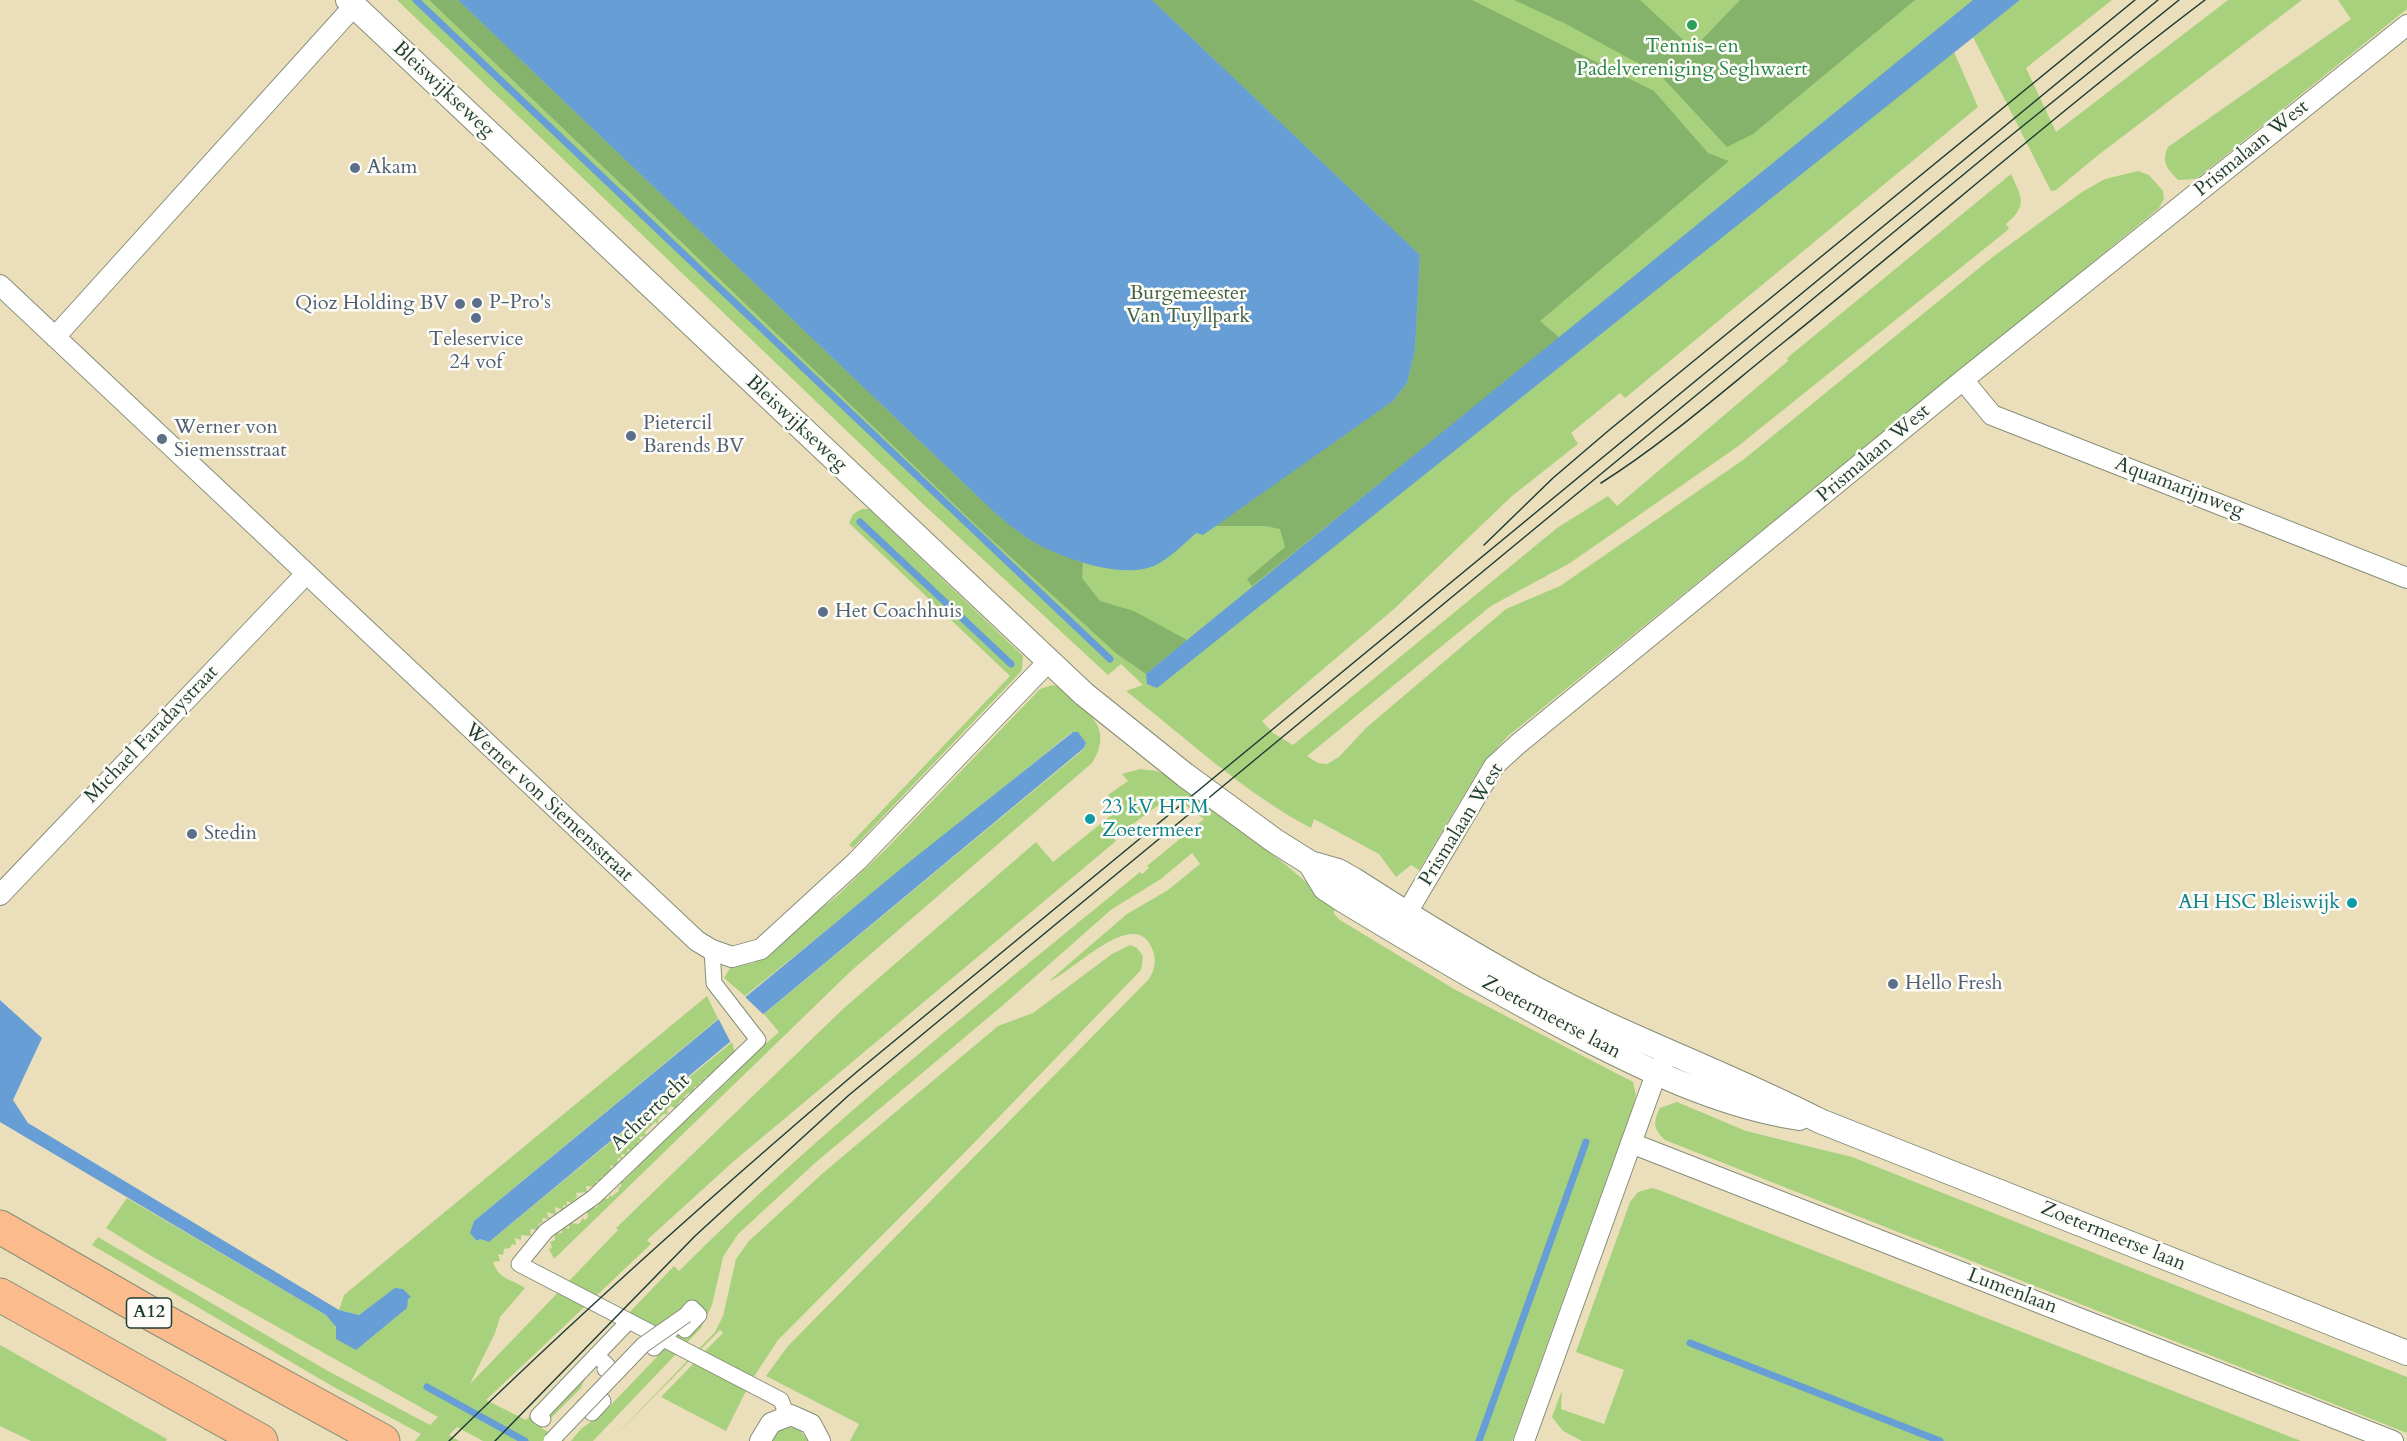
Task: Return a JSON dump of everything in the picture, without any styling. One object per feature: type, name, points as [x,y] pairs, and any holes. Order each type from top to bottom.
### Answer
[{"type":"highway","name":"A12","points":[[0,1227],[241,1364],[383,1441]]},
{"type":"highway","points":[[0,1296],[261,1441]]},
{"type":"highway","points":[[0,1307],[179,1397]]},
{"type":"street","points":[[56,337],[351,3]]},
{"type":"street","name":"Bleiswijkseweg","points":[[351,3],[1048,662],[1140,740],[1259,830]]},
{"type":"street","name":"Prismalaan West","points":[[1401,923],[1494,766],[1963,380],[2407,25]]},
{"type":"street","name":"Werner von Siemensstraat","points":[[0,285],[305,575],[680,925],[712,950],[732,957],[761,949],[857,861],[1048,662]]},
{"type":"street","name":"Aquamarijnweg","points":[[1963,380],[1992,415],[2407,578]]},
{"type":"street","name":"Michael Faradaystraat","points":[[0,895],[305,575]]},
{"type":"street","name":"Zoetermeerse laan","points":[[1259,830],[1310,863],[1338,871],[1401,923],[1535,989],[1663,1064],[1773,1097],[1820,1121],[2407,1353]]},
{"type":"street","name":"Achtertocht","points":[[629,1321],[519,1264],[546,1232],[594,1197],[758,1041],[714,982],[712,950]]},
{"type":"street","points":[[1524,1441],[1652,1085],[1663,1064]]},
{"type":"street","name":"Lumenlaan","points":[[1631,1143],[2393,1441]]},
{"type":"street","points":[[551,1441],[643,1345],[686,1315],[692,1308],[699,1315],[685,1330],[678,1323],[659,1343]]},
{"type":"street","points":[[543,1419],[538,1416],[629,1321],[659,1343],[781,1400],[787,1416]]},
{"type":"street","points":[[596,1355],[607,1365],[605,1369]]},
{"type":"street","points":[[584,1406],[592,1413],[603,1401]]},
{"type":"street","points":[[760,1441],[771,1423],[787,1416],[808,1421],[816,1430],[820,1441]]},
{"type":"green space","name":"Burgemeester Van Tuyllpark","points":[[397,0],[429,0],[714,274],[436,0],[1993,0],[1766,202],[1954,52],[1978,107],[1625,398],[1620,393],[1571,433],[1578,444],[1512,496],[1394,609],[1262,721],[1273,733],[1293,745],[1557,528],[1608,496],[1617,506],[1788,361],[1787,358],[2011,174],[2021,201],[2018,212],[2006,224],[2009,229],[1737,447],[1570,563],[1491,606],[1307,756],[1318,763],[1327,764],[1339,757],[1366,728],[1506,609],[1560,586],[1743,460],[1994,256],[2082,192],[2105,179],[2138,171],[2149,175],[2163,191],[2164,199],[2159,208],[1508,736],[1481,766],[1419,870],[1411,865],[1396,877],[1379,854],[1314,819],[1311,828],[1262,798],[1126,691],[1143,685],[1121,664],[1108,675],[923,504]]},
{"type":"green space","points":[[429,0],[458,0],[994,512],[1028,539],[1083,563],[1082,578],[1100,601],[1134,611],[1187,640],[1146,674],[1117,654],[980,529]]},
{"type":"green space","points":[[1152,0],[1472,0],[1654,91],[1708,153],[1729,161],[1540,321],[1560,338],[1252,586],[1247,579],[1285,547],[1280,529],[1265,526],[1212,526],[1393,401],[1407,383],[1415,350],[1420,255]]},
{"type":"green space","points":[[1514,0],[1640,0],[1693,49],[1740,0],[1915,0],[1753,134],[1727,147],[1661,76],[1566,24]]},
{"type":"green space","points":[[2020,0],[2112,0],[2026,68],[2056,132],[2228,0],[2302,0],[2097,156],[2056,190],[2051,191],[1973,37]]},
{"type":"green space","points":[[2338,0],[2407,0],[2407,9],[2196,179],[2178,180],[2166,165],[2165,157],[2168,147],[2351,19]]},
{"type":"green space","points":[[862,509],[869,509],[1023,656],[1022,670],[853,848],[849,845],[1010,676],[849,523],[853,514]]},
{"type":"green space","points":[[1052,685],[1058,686],[1087,711],[1099,728],[1098,750],[1092,763],[851,971],[554,1259],[549,1249],[552,1248],[550,1242],[555,1240],[555,1234],[562,1233],[563,1227],[569,1229],[569,1223],[579,1224],[583,1218],[585,1220],[588,1217],[587,1211],[592,1206],[596,1208],[604,1198],[608,1199],[610,1195],[613,1197],[619,1191],[618,1187],[621,1187],[621,1181],[624,1181],[662,1142],[716,1093],[734,1072],[779,1032],[764,1014],[1084,749],[1086,743],[1072,732],[745,996],[724,978],[730,968],[753,963],[837,896],[888,847],[1040,689]]},
{"type":"green space","points":[[1140,769],[1157,771],[1165,775],[1285,864],[1334,906],[1334,914],[1340,920],[1454,989],[1633,1082],[1636,1095],[1633,1106],[1512,1441],[850,1441],[859,1424],[766,1376],[788,1346],[1148,980],[1154,967],[1154,954],[1146,939],[1134,934],[1104,944],[1060,976],[1049,981],[1127,914],[1168,890],[1200,864],[1192,853],[1161,879],[1112,909],[1002,1006],[815,1163],[738,1234],[723,1257],[712,1305],[701,1328],[593,1441],[571,1441],[581,1429],[604,1412],[702,1310],[691,1299],[676,1313],[656,1326],[627,1328],[587,1374],[581,1388],[541,1428],[565,1441],[483,1441],[457,1427],[449,1435],[459,1441],[415,1441],[421,1434],[332,1386],[92,1245],[98,1237],[328,1371],[430,1425],[438,1417],[153,1257],[106,1228],[127,1198],[326,1315],[334,1323],[337,1332],[369,1308],[359,1315],[339,1310],[344,1295],[707,996],[718,1019],[474,1221],[471,1234],[477,1241],[480,1239],[489,1242],[732,1042],[735,1053],[710,1077],[705,1077],[704,1083],[699,1082],[700,1086],[694,1087],[695,1092],[688,1093],[684,1097],[685,1101],[681,1100],[675,1108],[671,1106],[667,1110],[668,1114],[658,1119],[658,1124],[655,1122],[645,1132],[646,1136],[639,1137],[641,1141],[638,1141],[638,1147],[633,1146],[633,1151],[627,1149],[628,1155],[621,1154],[622,1159],[617,1158],[619,1165],[616,1164],[616,1167],[610,1165],[612,1172],[605,1178],[601,1176],[602,1181],[596,1181],[596,1187],[586,1186],[587,1192],[576,1193],[577,1197],[571,1203],[567,1201],[567,1206],[563,1205],[564,1210],[555,1207],[556,1215],[547,1212],[549,1219],[542,1218],[543,1222],[538,1224],[540,1228],[537,1230],[530,1229],[531,1236],[521,1235],[521,1240],[515,1238],[516,1245],[512,1244],[510,1248],[504,1249],[503,1255],[498,1254],[500,1261],[493,1262],[499,1272],[525,1288],[500,1317],[495,1333],[470,1384],[618,1230],[616,1228],[844,1008],[1036,842],[1053,862],[1119,809],[1108,795],[1128,781],[1122,774]],"holes":[[[1172,795],[1204,819],[1147,866],[1149,868],[1142,874],[1140,872],[847,1115],[679,1271],[674,1266],[526,1420],[486,1400],[651,1244],[647,1240],[734,1161],[1116,841],[1114,838]]]},
{"type":"green space","points":[[1130,945],[1137,948],[1143,956],[1141,970],[972,1145],[778,1340],[753,1378],[704,1352],[723,1333],[720,1330],[610,1441],[715,1332],[723,1316],[736,1259],[749,1241],[823,1173],[998,1026],[1033,1013],[1112,954]]},
{"type":"green space","points":[[1677,1102],[1746,1131],[1852,1157],[2407,1377],[2407,1433],[1665,1140],[1656,1129],[1656,1117],[1660,1108]]},
{"type":"green space","points":[[1652,1188],[2301,1441],[1582,1441],[1563,1431],[1552,1417],[1562,1390],[1561,1409],[1604,1424],[1624,1370],[1576,1352],[1630,1202],[1638,1192]]},
{"type":"green space","points":[[0,1345],[167,1439],[166,1441],[31,1441],[0,1426]]},
{"type":"green space","points":[[695,1362],[747,1389],[726,1431],[661,1397]]},
{"type":"green space","points":[[788,1427],[799,1429],[808,1441],[771,1441],[778,1431]]},
{"type":"water","points":[[458,0],[1152,0],[1420,255],[1415,350],[1407,383],[1393,401],[1203,535],[1196,533],[1156,565],[1126,570],[1090,565],[1072,559],[1027,538],[994,512]]},
{"type":"water","points":[[1973,0],[2020,0],[1157,688],[1147,684],[1146,674],[1187,640]]},
{"type":"water","points":[[1073,732],[1078,732],[1086,743],[1084,748],[489,1242],[480,1239],[477,1241],[470,1233],[474,1221],[908,863]]},
{"type":"water","points":[[0,1000],[42,1038],[13,1100],[28,1123],[339,1310],[359,1315],[395,1288],[403,1289],[411,1297],[408,1299],[407,1308],[356,1350],[336,1339],[336,1327],[326,1315],[0,1122]]},
{"type":"pier","points":[[743,995],[764,1015],[731,1043],[717,1016]]},
{"type":"waterway","points":[[416,0],[1110,659]]},
{"type":"waterway","points":[[860,522],[1011,664]]},
{"type":"waterway","points":[[1479,1441],[1586,1142]]},
{"type":"waterway","points":[[1690,1343],[1940,1441]]},
{"type":"waterway","points":[[427,1387],[525,1441]]},
{"type":"tram line","points":[[1484,545],[1553,478],[1608,431],[2135,0]]},
{"type":"tram line","points":[[449,1441],[651,1252],[859,1070],[2158,0]]},
{"type":"tram line","points":[[495,1441],[695,1236],[849,1095],[1998,146],[2179,0]]},
{"type":"tram line","points":[[1601,483],[1694,415],[2046,126],[2205,0]]},
{"type":"place","name":"Tennis- en Padelvereniging Seghwaert","points":[[1692,25]]},
{"type":"place","name":"Akam","points":[[355,168]]},
{"type":"place","name":"P-Pro's","points":[[477,303]]},
{"type":"place","name":"Qioz Holding BV","points":[[460,304]]},
{"type":"place","name":"Teleservice 24 vof","points":[[476,318]]},
{"type":"place","name":"Pietercil Barends BV","points":[[631,436]]},
{"type":"place","name":"Werner von Siemensstraat","points":[[162,439]]},
{"type":"place","name":"Het Coachhuis","points":[[823,612]]},
{"type":"place","name":"23 kV HTM Zoetermeer","points":[[1090,819]]},
{"type":"place","name":"Stedin","points":[[192,834]]},
{"type":"place","name":"AH HSC Bleiswijk","points":[[2352,903]]},
{"type":"place","name":"Hello Fresh","points":[[1893,984]]}]
